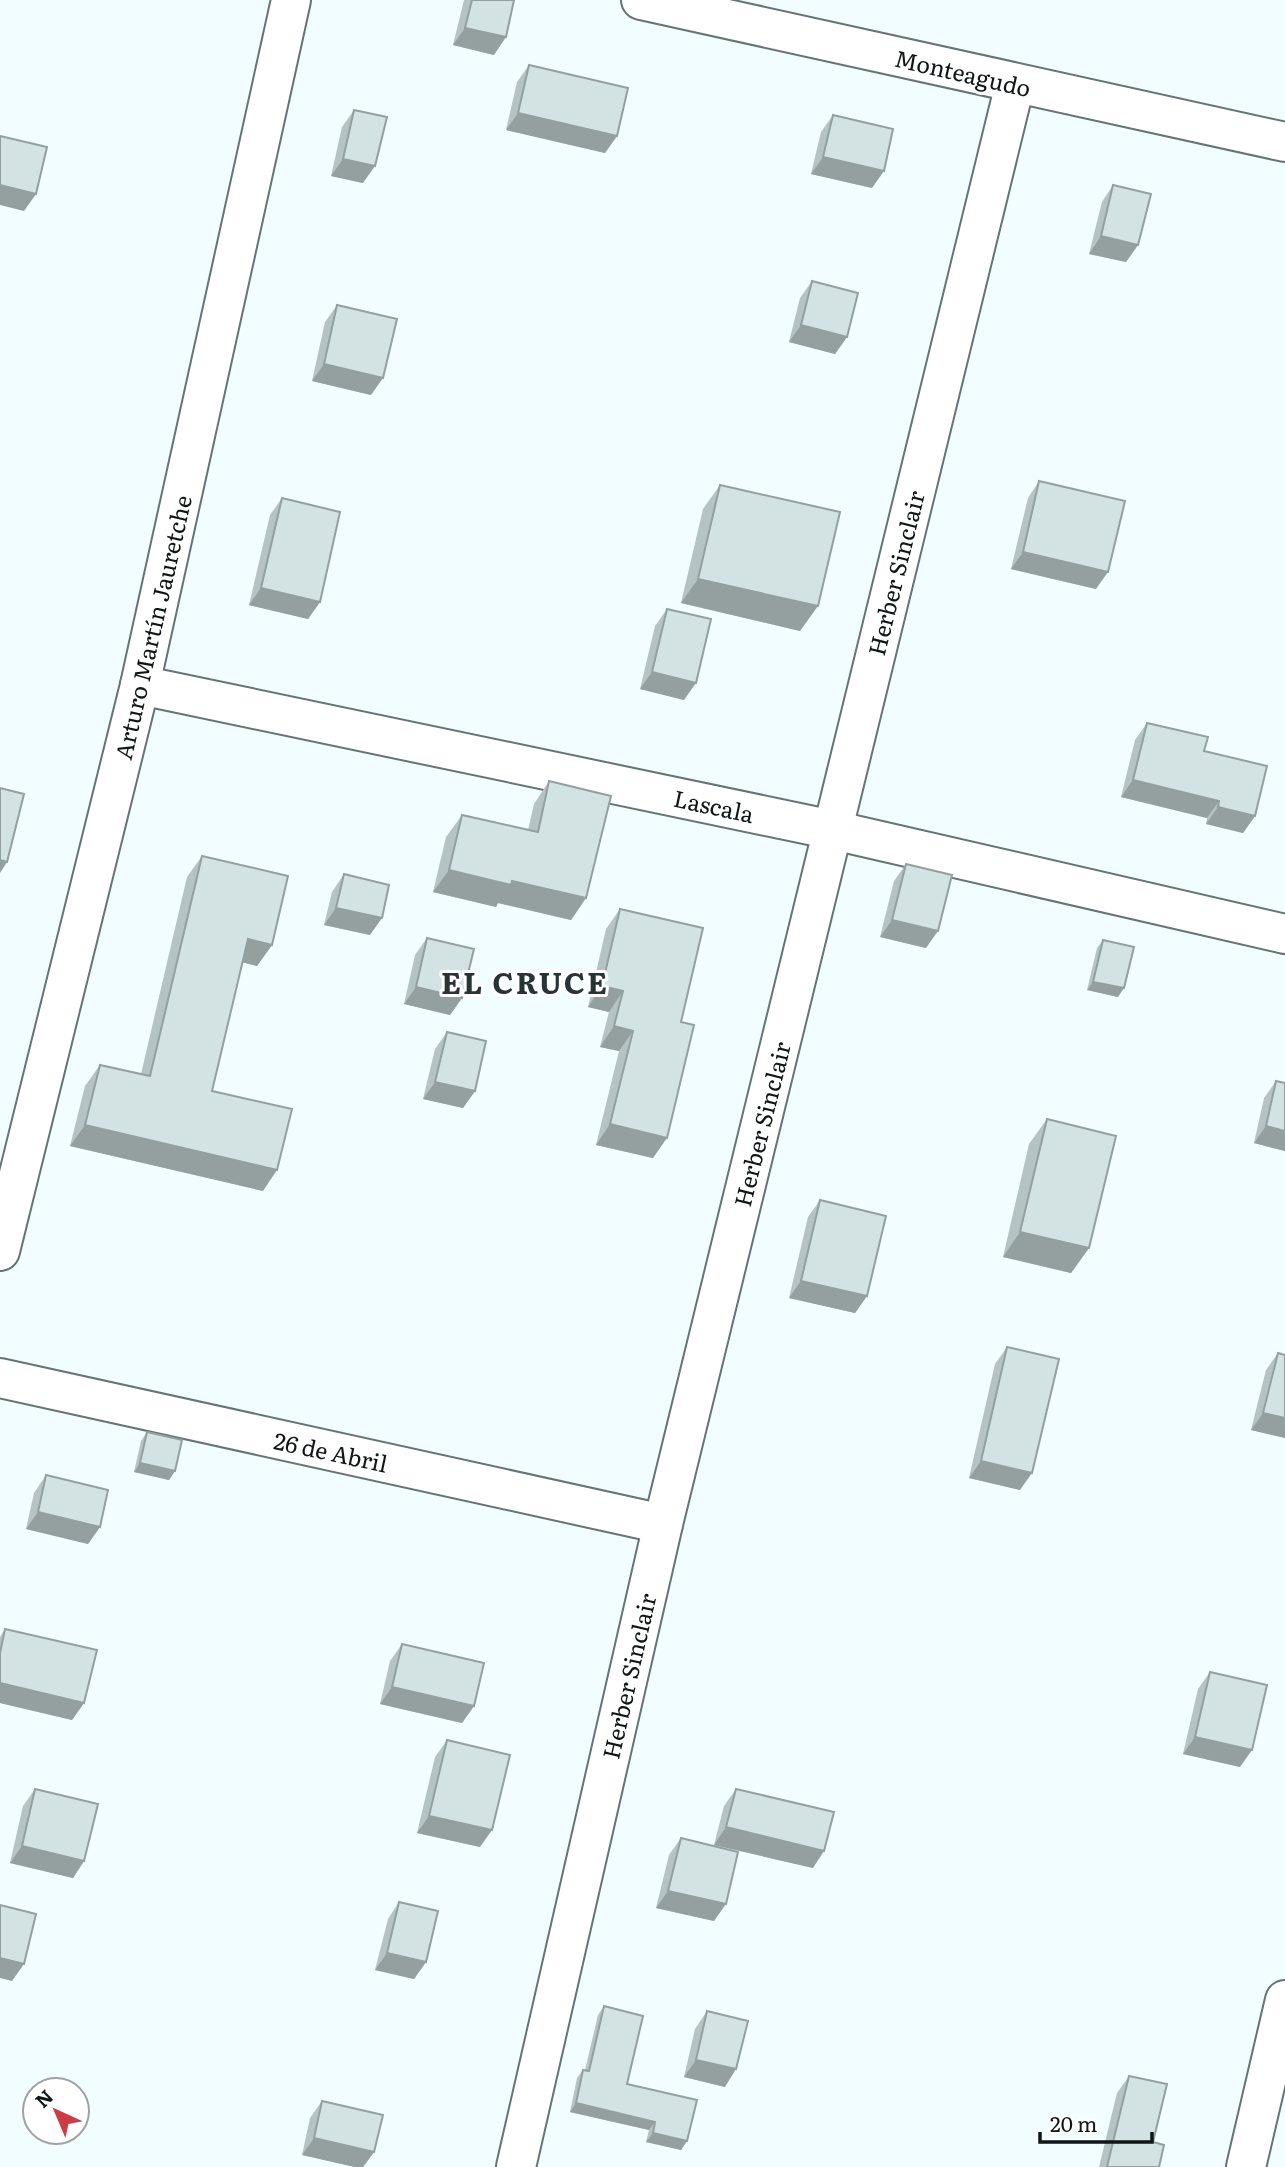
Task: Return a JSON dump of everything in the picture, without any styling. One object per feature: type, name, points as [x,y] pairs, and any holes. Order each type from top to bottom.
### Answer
[{"type":"street","name":"Arturo Martín Jauretche","points":[[0,1251],[140,685],[291,0]]},
{"type":"street","name":"Monteagudo","points":[[641,0],[1285,142]]},
{"type":"street","name":"Herber Sinclair","points":[[516,2167],[663,1524],[1015,84]]},
{"type":"street","name":"Lascala","points":[[140,685],[833,830],[1285,934]]},
{"type":"street","name":"26 de Abril","points":[[0,1378],[663,1524]]},
{"type":"street","points":[[1246,2167],[1285,2000]]},
{"type":"building","points":[[472,0],[514,0],[506,37],[465,28]]},
{"type":"building","points":[[529,65],[628,88],[617,136],[518,113]]},
{"type":"building","points":[[354,110],[387,117],[375,166],[343,159]]},
{"type":"building","points":[[833,115],[893,129],[884,171],[823,157]]},
{"type":"building","points":[[0,136],[47,147],[36,194],[0,185]]},
{"type":"building","points":[[1113,185],[1151,194],[1138,245],[1101,236]]},
{"type":"building","points":[[812,281],[858,293],[847,337],[801,325]]},
{"type":"building","points":[[337,305],[397,319],[383,378],[324,364]]},
{"type":"building","points":[[1039,481],[1125,501],[1108,572],[1023,552]]},
{"type":"building","points":[[720,485],[840,512],[818,606],[698,579]]},
{"type":"building","points":[[282,498],[340,512],[320,602],[261,588]]},
{"type":"building","points":[[667,609],[711,619],[696,683],[652,672]]},
{"type":"building","points":[[1147,723],[1208,737],[1204,751],[1267,766],[1255,816],[1218,807],[1219,801],[1133,780]]},
{"type":"building","points":[[549,781],[611,796],[586,898],[512,881],[511,885],[449,870],[462,815],[538,832]]},
{"type":"building","points":[[0,788],[24,794],[7,862],[0,860]]},
{"type":"building","points":[[202,856],[288,876],[272,945],[248,939],[212,1091],[292,1109],[277,1170],[85,1125],[100,1065],[150,1076]]},
{"type":"building","points":[[906,864],[952,875],[938,931],[892,920]]},
{"type":"building","points":[[344,874],[389,885],[382,918],[336,908]]},
{"type":"building","points":[[620,909],[703,928],[681,1022],[694,1025],[667,1138],[610,1124],[633,1031],[614,1026],[623,991],[602,986]]},
{"type":"building","points":[[427,938],[474,949],[462,998],[416,987]]},
{"type":"building","points":[[1103,940],[1134,947],[1124,988],[1093,982]]},
{"type":"building","points":[[447,1032],[486,1041],[475,1091],[435,1082]]},
{"type":"building","points":[[1276,1081],[1285,1083],[1285,1131],[1266,1126]]},
{"type":"building","points":[[1047,1119],[1116,1136],[1089,1248],[1020,1232]]},
{"type":"building","points":[[820,1200],[886,1216],[867,1296],[801,1281]]},
{"type":"building","points":[[1007,1347],[1059,1359],[1032,1473],[981,1461]]},
{"type":"building","points":[[1278,1353],[1285,1355],[1285,1418],[1263,1413]]},
{"type":"building","points":[[147,1432],[182,1440],[175,1471],[140,1463]]},
{"type":"building","points":[[46,1475],[108,1490],[100,1527],[38,1512]]},
{"type":"building","points":[[5,1629],[97,1650],[84,1703],[0,1683],[0,1653]]},
{"type":"building","points":[[402,1644],[484,1663],[474,1706],[392,1687]]},
{"type":"building","points":[[1210,1672],[1267,1685],[1252,1750],[1195,1737]]},
{"type":"building","points":[[447,1740],[510,1755],[492,1830],[429,1816]]},
{"type":"building","points":[[35,1789],[98,1804],[84,1861],[22,1846]]},
{"type":"building","points":[[736,1789],[834,1812],[824,1851],[726,1827]]},
{"type":"building","points":[[681,1838],[738,1852],[726,1904],[668,1891]]},
{"type":"building","points":[[399,1902],[438,1911],[426,1962],[387,1953]]},
{"type":"building","points":[[0,1905],[36,1914],[24,1964],[0,1958]]},
{"type":"building","points":[[604,2006],[643,2016],[627,2084],[697,2100],[687,2141],[653,2133],[655,2122],[576,2103],[583,2070],[589,2071]]},
{"type":"building","points":[[707,2011],[748,2021],[736,2069],[696,2060]]},
{"type":"building","points":[[1129,2076],[1167,2084],[1153,2142],[1164,2145],[1159,2167],[1107,2167]]},
{"type":"building","points":[[322,2101],[383,2115],[374,2152],[314,2138]]},
{"type":"district","name":"EL CRUCE","points":[[525,981]]}]
